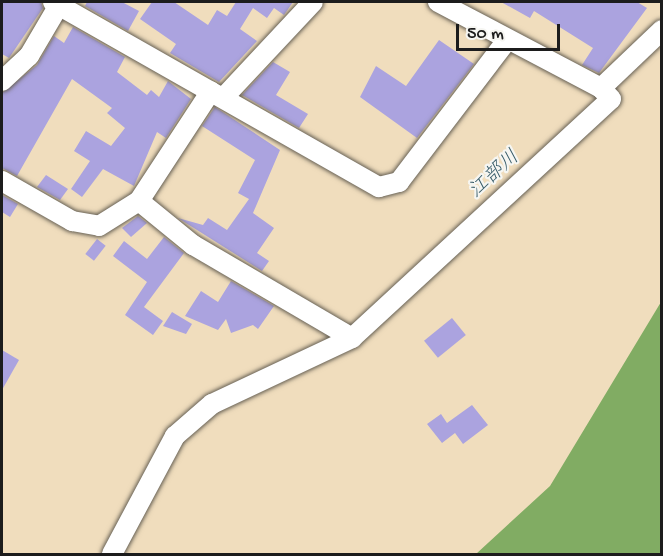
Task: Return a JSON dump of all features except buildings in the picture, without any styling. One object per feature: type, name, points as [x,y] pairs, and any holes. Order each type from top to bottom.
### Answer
[{"type":"street","points":[[2,181],[72,221],[99,226],[140,201],[218,94],[313,2]]},
{"type":"street","points":[[112,555],[175,436],[212,404],[352,338],[611,99],[601,88],[438,2]]},
{"type":"street","points":[[2,81],[29,56],[56,3],[379,187],[399,182],[507,40]]},
{"type":"street","points":[[601,88],[662,30]]},
{"type":"street","points":[[140,201],[194,245],[352,338]]},
{"type":"green space","points":[[661,302],[661,554],[476,554],[550,486]]},
{"type":"water label","name":"江部川","points":[[495,175]]}]
